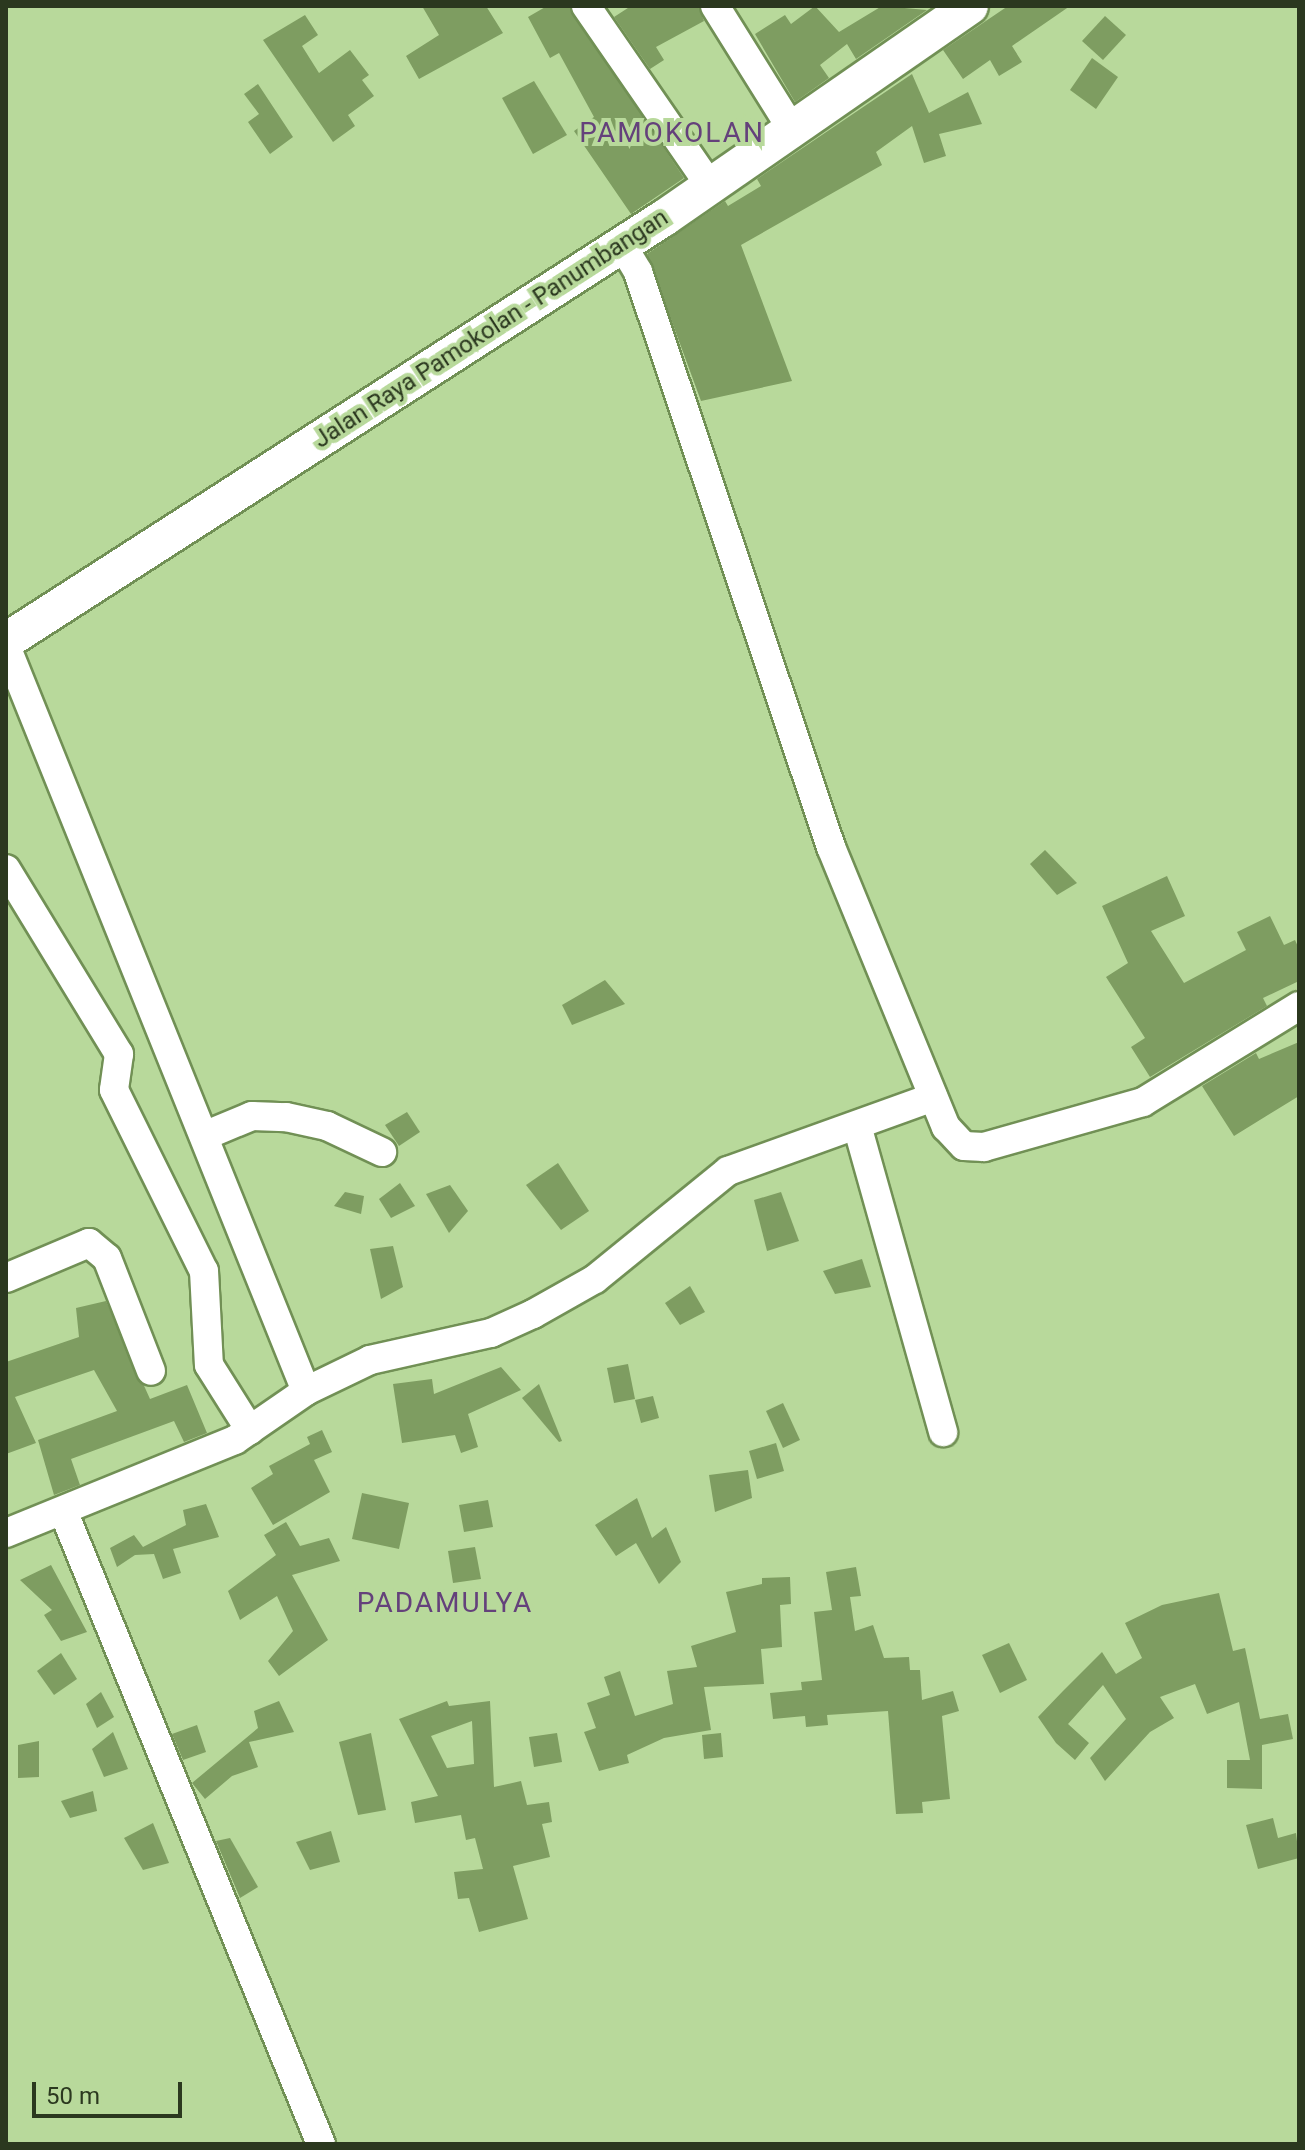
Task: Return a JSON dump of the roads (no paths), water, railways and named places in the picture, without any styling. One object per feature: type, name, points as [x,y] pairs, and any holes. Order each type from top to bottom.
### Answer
[{"type":"main road","name":"Jalan Raya Pamokolan - Panumbangan","points":[[6,643],[622,245],[970,6]]},
{"type":"street","points":[[586,6],[710,186]]},
{"type":"street","points":[[715,6],[792,129]]},
{"type":"street","points":[[622,245],[638,272],[831,847],[939,1117],[964,1146],[984,1147],[1143,1102],[1299,1006]]},
{"type":"street","points":[[6,643],[306,1391]]},
{"type":"street","points":[[6,869],[119,1054],[114,1090],[204,1271],[209,1365],[250,1430]]},
{"type":"street","points":[[6,1533],[64,1513],[250,1430],[306,1391],[370,1360],[491,1333],[533,1314],[595,1279],[728,1171],[858,1129],[933,1097]]},
{"type":"street","points":[[204,1136],[252,1116],[286,1117],[327,1126],[382,1152]]},
{"type":"street","points":[[858,1129],[943,1432]]},
{"type":"street","points":[[6,1278],[89,1243],[107,1258],[151,1371]]},
{"type":"street","points":[[64,1513],[321,2144]]},
{"type":"district","name":"PAMOKOLAN","points":[[672,133]]},
{"type":"district","name":"PADAMULYA","points":[[445,1603]]}]
